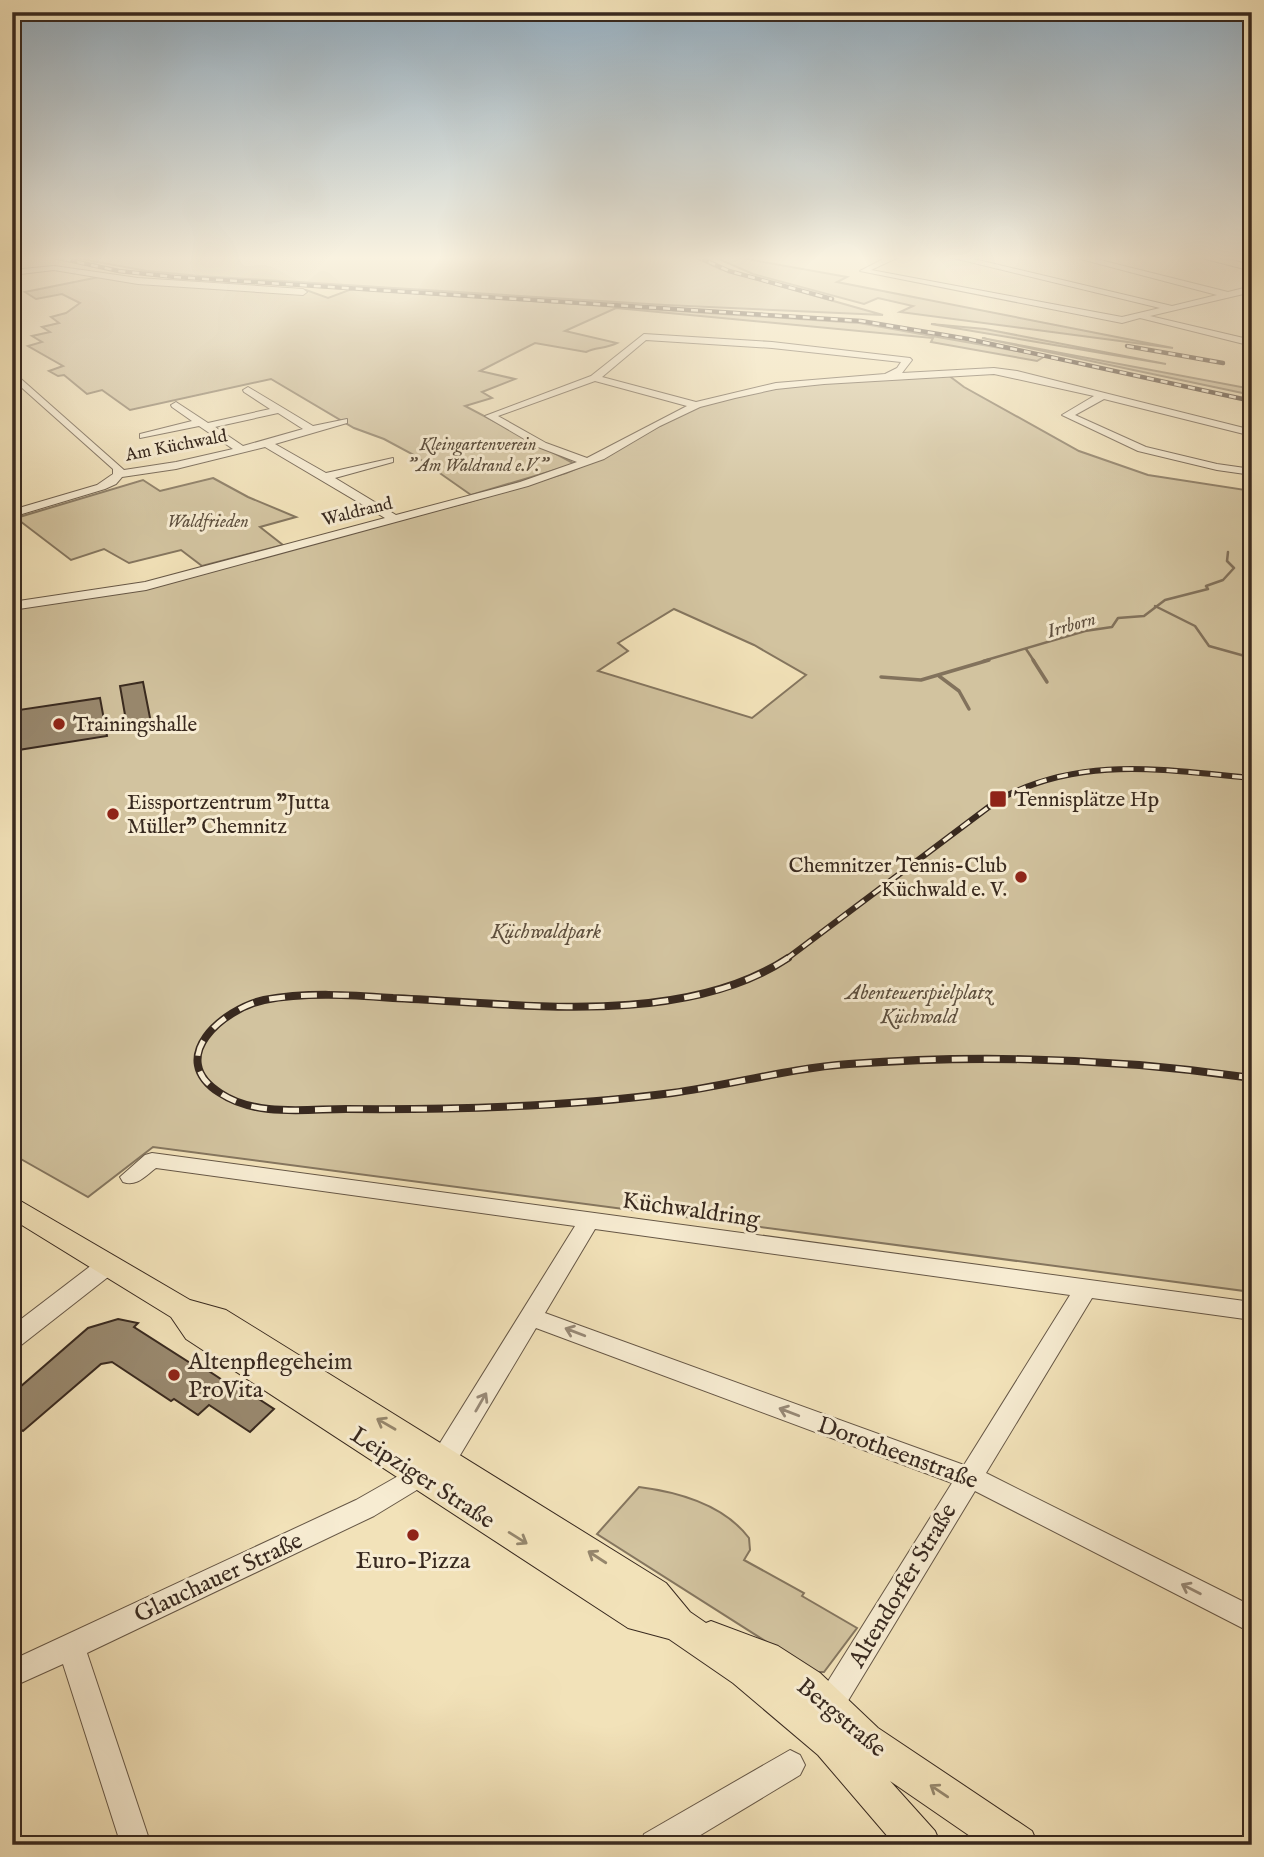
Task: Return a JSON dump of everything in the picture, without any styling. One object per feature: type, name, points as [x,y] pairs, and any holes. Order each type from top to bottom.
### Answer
[{"type":"main road","name":"Leipziger Straße","points":[[12,1206],[181,1310],[197,1331],[654,1594],[684,1628],[804,1716],[831,1742],[921,1845]]},
{"type":"main road","name":"Bergstraße","points":[[684,1628],[765,1658],[807,1685],[830,1704],[865,1741],[1018,1845]]},
{"type":"street","points":[[588,462],[542,445],[498,422],[491,414],[594,378],[638,343]]},
{"type":"street","points":[[740,343],[907,360],[901,370],[885,379]]},
{"type":"street","name":"Waldrand","points":[[12,606],[146,586],[524,484],[588,462],[696,405],[776,386],[994,371],[1017,374],[1252,433]]},
{"type":"street","points":[[12,374],[118,468],[119,474],[113,482],[101,487],[13,512]]},
{"type":"street","name":"Waldrand","points":[[594,378],[696,405]]},
{"type":"street","points":[[248,390],[313,431]]},
{"type":"street","points":[[1100,397],[1067,415],[1142,449],[1217,467],[1252,471]]},
{"type":"street","name":"Am Küchwald","points":[[176,405],[241,450]]},
{"type":"street","name":"Am Küchwald","points":[[144,436],[278,410]]},
{"type":"street","name":"Am Küchwald","points":[[119,474],[143,472],[268,444],[343,421]]},
{"type":"street","points":[[268,444],[362,495],[396,520]]},
{"type":"street","points":[[326,477],[389,460]]},
{"type":"street","name":"Küchwaldring","points":[[130,1177],[152,1160],[1252,1311]]},
{"type":"street","name":"Glauchauer Straße","points":[[12,1674],[365,1508],[433,1466],[589,1221]]},
{"type":"street","points":[[12,1339],[109,1264]]},
{"type":"street","name":"Altendorfer Straße","points":[[830,1704],[967,1479],[1048,1356],[1086,1289]]},
{"type":"street","name":"Dorotheenstraße","points":[[530,1317],[967,1479],[993,1486],[1252,1620]]},
{"type":"street","points":[[71,1646],[136,1845]]},
{"type":"street","points":[[655,1845],[790,1765]]},
{"type":"green space","name":"Kleingartenverein \"Am Waldrand e.V.\"","points":[[40,343],[617,343],[586,352],[535,343],[480,371],[515,379],[482,392],[492,398],[465,406],[575,464],[471,495],[414,455],[384,439],[354,428],[271,379],[130,410],[102,390],[87,394],[64,375],[58,376],[49,371],[63,366],[28,346]]},
{"type":"green space","points":[[935,343],[970,343],[1045,356],[1037,361]]},
{"type":"green space","points":[[1004,343],[1252,389],[1252,395]]},
{"type":"green space","points":[[1041,343],[1056,343],[1166,364]]},
{"type":"green space","points":[[1133,343],[1146,343],[1173,348]]},
{"type":"green space","name":"Küchwaldpark","points":[[948,375],[964,387],[1079,451],[1148,475],[1252,491],[1252,1292],[153,1147],[88,1197],[12,1154],[12,608],[84,599],[465,503],[566,473],[601,458],[696,406],[778,386]],"holes":[[[674,609],[754,645],[806,675],[752,718],[598,671],[628,651],[618,643]]]},
{"type":"green space","name":"Waldfrieden","points":[[213,478],[248,497],[296,517],[260,527],[283,545],[202,566],[181,550],[129,563],[104,549],[71,560],[16,518],[143,480],[160,491]]},
{"type":"green space","points":[[639,1487],[669,1492],[699,1502],[727,1517],[749,1538],[750,1550],[744,1560],[804,1593],[802,1596],[857,1628],[824,1672],[814,1672],[597,1534]]},
{"type":"building","points":[[143,682],[152,728],[128,732],[120,686]]},
{"type":"building","name":"Trainingshalle","points":[[100,698],[107,736],[12,751],[12,711]]},
{"type":"building","name":"Altenpflegeheim ProVita","points":[[118,1319],[138,1323],[134,1327],[195,1366],[198,1364],[233,1387],[236,1384],[274,1409],[250,1432],[209,1405],[198,1415],[174,1399],[171,1401],[112,1362],[101,1364],[23,1431],[12,1423],[12,1394],[88,1328]]},
{"type":"waterway","name":"Irrborn","points":[[1156,607],[1165,600],[1208,589],[1206,586],[1223,580],[1234,568],[1227,561],[1228,552]]},
{"type":"waterway","name":"Irrborn","points":[[983,661],[1085,631],[1112,627],[1118,618],[1144,616],[1156,607]]},
{"type":"waterway","points":[[1156,607],[1195,626],[1209,646],[1252,658]]},
{"type":"waterway","points":[[1026,649],[1034,661]]},
{"type":"waterway","name":"Irrborn","points":[[881,677],[921,680],[989,660]]},
{"type":"waterway","points":[[1033,660],[1047,682]]},
{"type":"waterway","points":[[939,676],[959,691],[969,709]]},
{"type":"railway","points":[[985,343],[1252,401]]},
{"type":"railway","points":[[1127,346],[1223,363]]},
{"type":"railway","points":[[787,959],[998,800],[1029,786],[1060,776],[1122,769],[1252,778]]},
{"type":"railway","points":[[787,959],[745,980],[698,995],[648,1003],[596,1007],[543,1006],[328,995],[264,1000],[232,1013],[218,1024],[206,1037],[199,1051],[198,1065],[204,1079],[234,1101],[249,1106],[282,1110],[469,1108],[591,1102],[672,1093],[827,1066],[950,1059],[1051,1060],[1152,1066],[1252,1078]]},
{"type":"place","name":"Trainingshalle","points":[[59,724]]},
{"type":"place","name":"Tennisplätze Hp","points":[[998,799]]},
{"type":"place","name":"Eissportzentrum \"Jutta Müller\" Chemnitz","points":[[113,814]]},
{"type":"place","name":"Chemnitzer Tennis-Club Küchwald e. V.","points":[[1021,877]]},
{"type":"place","name":"Altenpflegeheim ProVita","points":[[174,1375]]},
{"type":"place","name":"Euro-Pizza","points":[[413,1535]]},
{"type":"park label","name":"Abenteuerspielplatz Küchwald","points":[[919,1004]]}]
